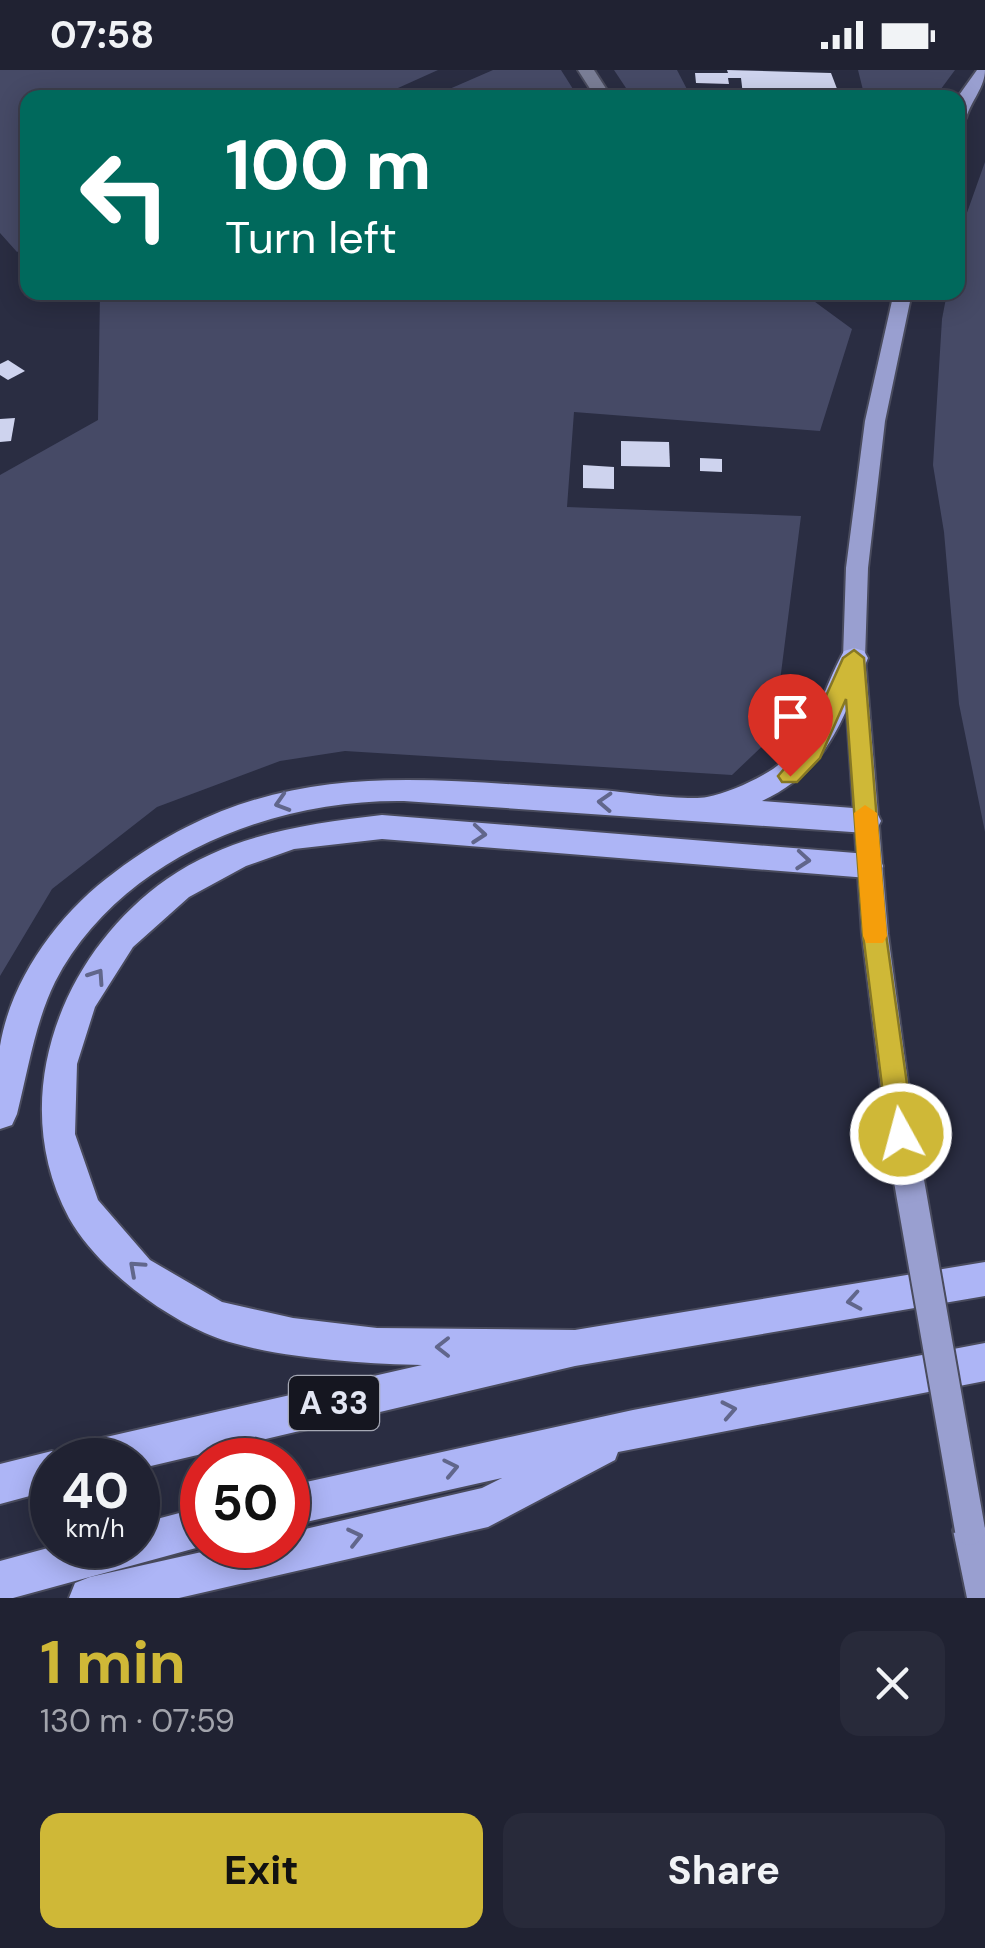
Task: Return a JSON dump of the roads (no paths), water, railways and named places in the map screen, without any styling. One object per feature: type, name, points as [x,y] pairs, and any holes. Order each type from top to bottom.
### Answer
[{"type":"highway","points":[[703,807],[747,796],[790,776],[812,752],[854,658]]},
{"type":"highway","points":[[0,1114],[28,1002],[57,952],[101,900],[159,855],[224,822],[297,798],[358,790],[703,807],[866,821]]},
{"type":"highway","points":[[575,1348],[376,1346],[293,1336],[214,1319],[136,1272],[83,1210],[58,1134],[60,1064],[80,1002],[122,938],[178,888],[235,857],[293,837],[382,826],[868,866]]},
{"type":"highway","name":"A 33","points":[[160,1444],[575,1348],[985,1279]]},
{"type":"highway","points":[[310,1501],[633,1428],[985,1362]]},
{"type":"highway","points":[[90,1598],[488,1507],[633,1428]]},
{"type":"highway","points":[[0,1484],[30,1476]]},
{"type":"highway","points":[[0,1581],[49,1568]]},
{"type":"main road","points":[[965,98],[985,70]]},
{"type":"main road","points":[[901,300],[875,421],[857,568],[854,658],[868,866],[901,1134],[984,1598]]}]
